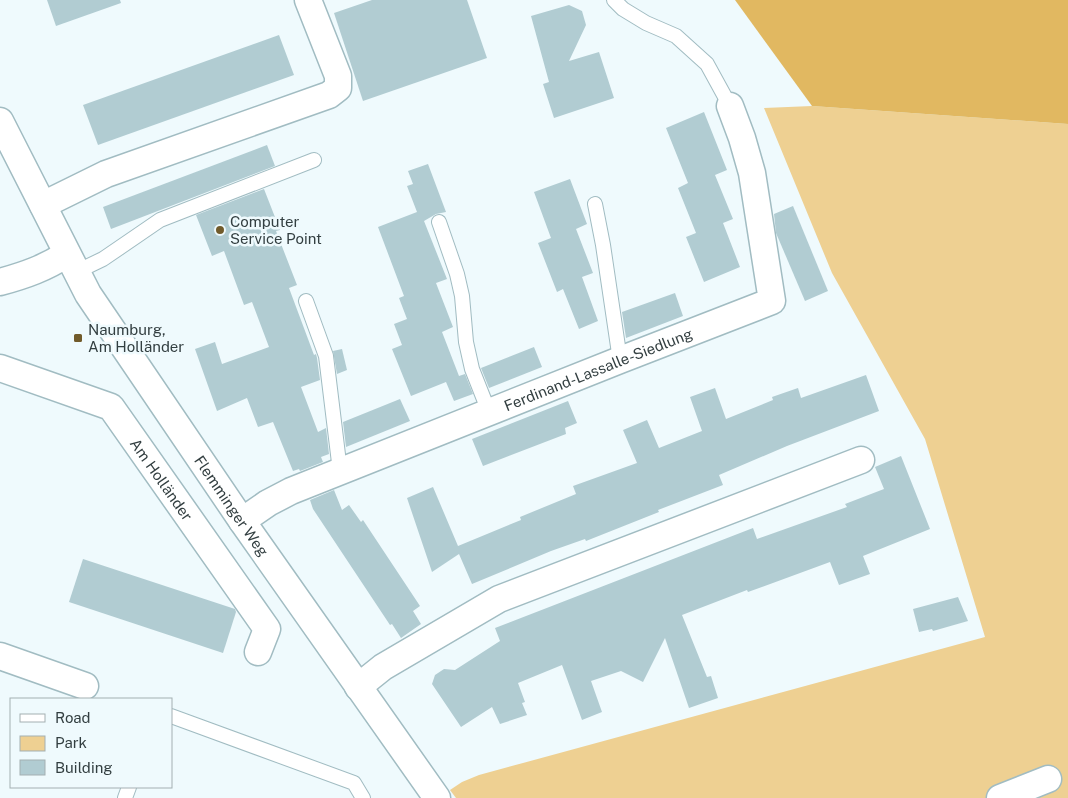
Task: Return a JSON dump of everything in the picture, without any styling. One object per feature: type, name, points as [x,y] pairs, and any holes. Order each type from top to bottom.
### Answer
[{"type":"street","points":[[43,205],[106,174],[329,95],[338,88],[338,76],[308,0]]},
{"type":"street","name":"Ferdinand-Lassalle-Siedlung","points":[[242,521],[268,503],[291,491],[772,301],[752,173],[730,106]]},
{"type":"street","name":"Flemminger Weg","points":[[0,121],[72,263],[104,317],[242,521],[437,798]]},
{"type":"street","points":[[0,282],[26,275],[48,266],[72,263]]},
{"type":"street","name":"Am Holländer","points":[[0,368],[111,407],[267,629],[258,652]]},
{"type":"street","points":[[358,687],[383,667],[499,599],[861,460]]},
{"type":"street","points":[[0,656],[85,686]]},
{"type":"street","points":[[1000,798],[1048,779]]},
{"type":"lane","points":[[614,0],[631,14],[676,36],[707,64],[730,106]]},
{"type":"lane","points":[[72,263],[103,259],[160,220],[314,160]]},
{"type":"lane","points":[[594,204],[604,245],[620,360]]},
{"type":"lane","points":[[439,222],[461,289],[466,342],[472,368],[489,412]]},
{"type":"lane","points":[[306,301],[326,356],[340,472]]},
{"type":"lane","points":[[172,716],[354,783],[363,798]]},
{"type":"green space","points":[[812,106],[1068,124],[1068,798],[456,798],[450,790],[462,782],[479,775],[985,637],[925,439],[832,273],[764,108]]},
{"type":"shaded area","points":[[735,0],[1068,0],[1068,124],[812,106]]},
{"type":"building","points":[[47,0],[120,0],[121,3],[56,26]]},
{"type":"building","points":[[372,0],[467,0],[487,58],[363,101],[334,13]]},
{"type":"building","points":[[569,5],[582,11],[586,25],[569,61],[599,52],[614,98],[554,118],[543,84],[549,82],[531,16]]},
{"type":"building","points":[[279,35],[294,75],[98,145],[83,105]]},
{"type":"building","points":[[704,112],[727,170],[715,175],[733,219],[723,223],[740,267],[704,282],[686,237],[696,233],[678,188],[688,183],[666,128]]},
{"type":"building","points":[[267,145],[275,166],[111,229],[103,207]]},
{"type":"building","points":[[428,164],[446,212],[436,214],[424,221],[447,279],[436,283],[453,327],[442,332],[459,376],[465,374],[473,394],[454,401],[446,382],[411,396],[392,349],[402,345],[394,324],[407,319],[399,298],[404,296],[378,227],[417,212],[407,186],[413,184],[408,171]]},
{"type":"building","points":[[570,179],[587,224],[576,229],[593,273],[582,277],[598,321],[579,329],[563,289],[557,292],[538,243],[551,238],[534,192]]},
{"type":"building","points":[[264,189],[280,230],[276,231],[297,285],[289,288],[314,355],[316,354],[320,380],[301,387],[318,432],[326,428],[329,454],[321,457],[323,462],[300,471],[299,469],[293,471],[273,422],[258,427],[247,398],[217,411],[195,349],[215,342],[222,364],[269,347],[252,302],[244,305],[224,251],[212,256],[196,215]]},
{"type":"building","points":[[793,206],[828,291],[805,301],[776,233],[774,214]]},
{"type":"building","points":[[675,293],[683,316],[626,338],[622,312]]},
{"type":"building","points":[[534,347],[542,367],[489,388],[481,368]]},
{"type":"building","points":[[342,349],[347,370],[337,374],[333,351]]},
{"type":"building","points":[[866,375],[879,411],[787,446],[719,475],[723,485],[586,541],[585,539],[551,551],[472,584],[459,554],[432,572],[407,498],[433,487],[458,546],[521,520],[520,517],[576,494],[573,486],[637,463],[623,430],[647,420],[659,448],[702,431],[690,397],[715,388],[726,419],[773,400],[772,397],[798,388],[801,398]]},
{"type":"building","points":[[400,399],[410,421],[346,447],[343,422]]},
{"type":"building","points":[[568,401],[577,423],[565,428],[566,434],[483,466],[472,439]]},
{"type":"building","points":[[901,456],[930,529],[863,556],[870,574],[839,585],[830,562],[748,592],[747,590],[682,615],[707,677],[711,676],[718,698],[689,708],[665,638],[643,682],[621,671],[591,681],[602,712],[582,720],[562,665],[518,683],[525,702],[522,703],[527,715],[500,724],[492,707],[461,727],[432,684],[435,675],[444,669],[455,670],[500,641],[495,628],[753,528],[757,539],[847,507],[845,504],[884,489],[875,467]]},
{"type":"building","points":[[334,490],[342,510],[349,505],[361,522],[363,520],[420,606],[413,611],[421,624],[401,638],[392,624],[390,625],[313,509],[310,500]]},
{"type":"building","points":[[83,559],[235,609],[236,612],[223,653],[69,602]]},
{"type":"building","points":[[958,597],[968,621],[933,631],[932,629],[919,632],[913,609]]},
{"type":"place","name":"Computer Service Point","points":[[220,230]]},
{"type":"place","name":"Naumburg, Am Holländer","points":[[78,338]]}]
